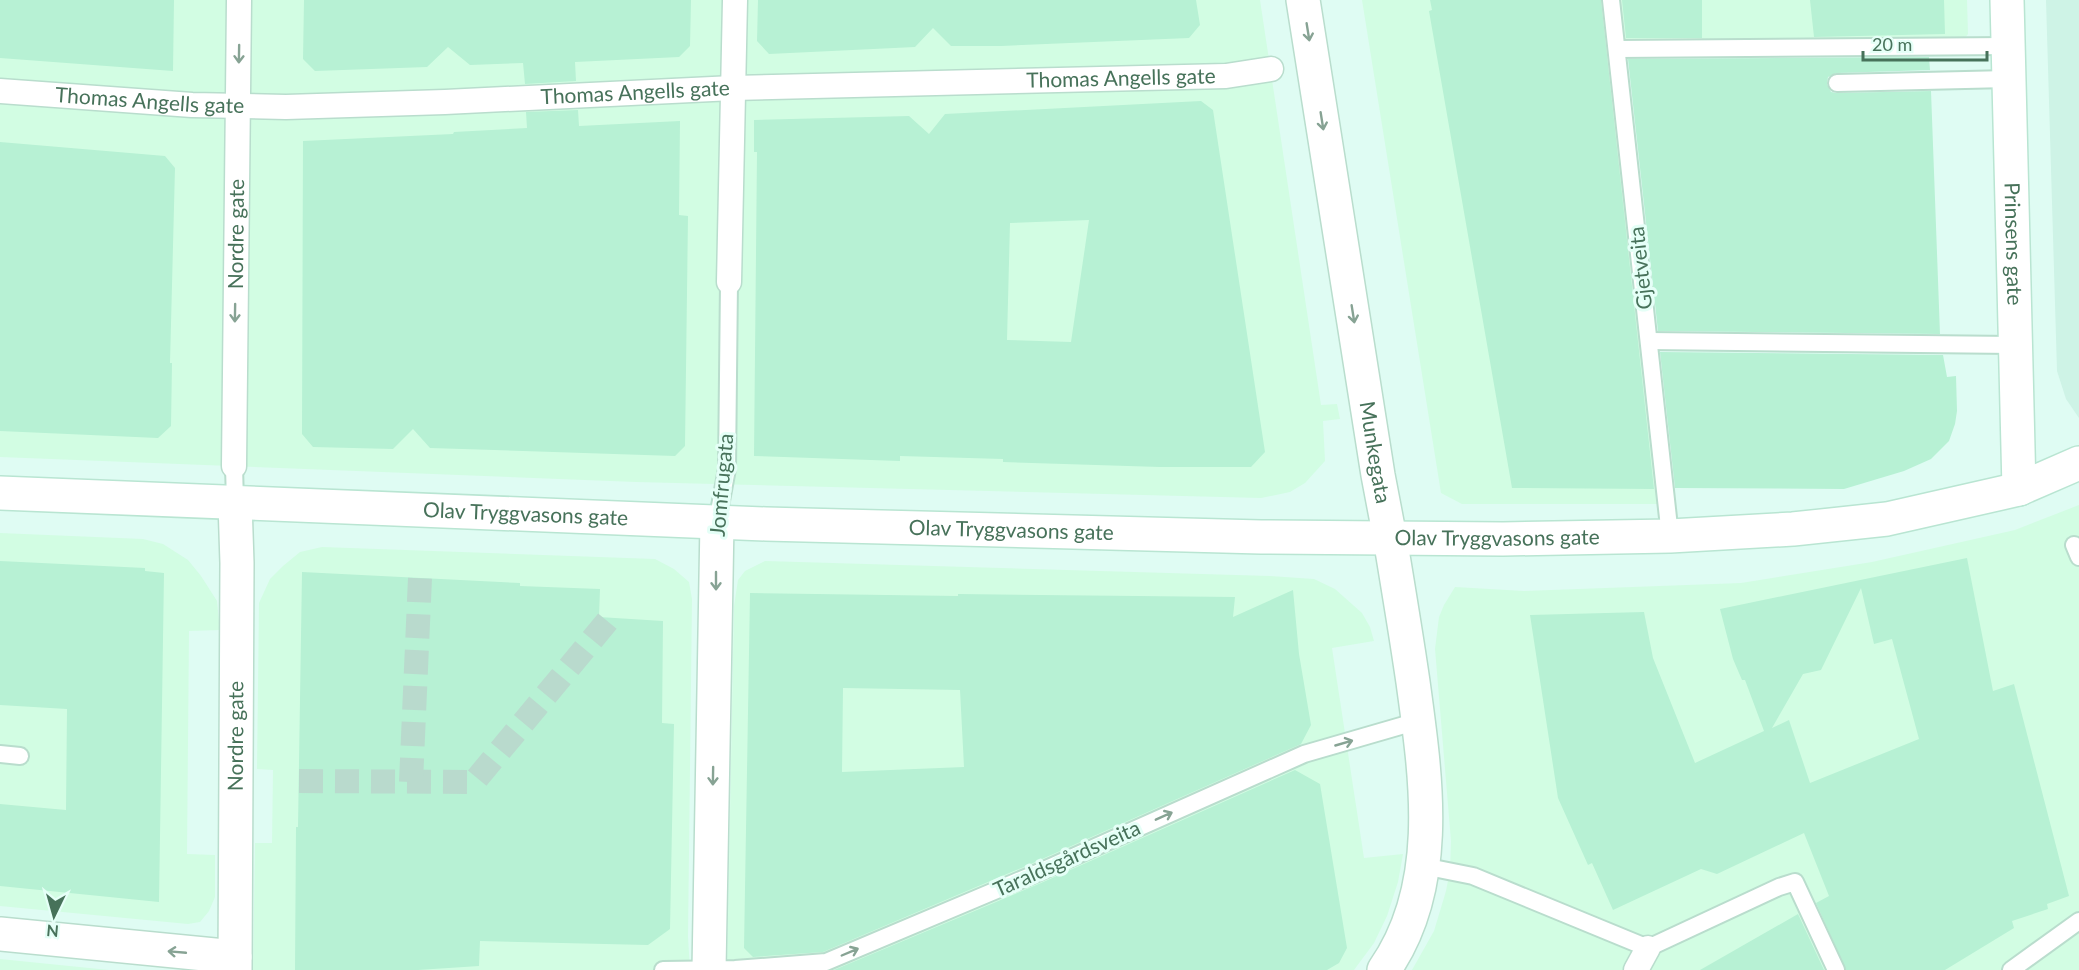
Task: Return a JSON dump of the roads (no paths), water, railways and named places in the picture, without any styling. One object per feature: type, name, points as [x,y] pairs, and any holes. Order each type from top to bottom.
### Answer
[{"type":"main road","name":"Munkegata","points":[[1303,0],[1418,721],[1426,808],[1423,866],[1411,920],[1384,970]]},
{"type":"main road","name":"Prinsens gate","points":[[2007,0],[2019,489]]},
{"type":"main road","name":"Olav Tryggvasons gate","points":[[0,493],[717,522],[1261,537],[1503,539],[1670,536],[1793,529],[1887,519],[2019,489],[2079,463]]},
{"type":"main road","name":"Nordre gate","points":[[235,503],[237,563],[235,963]]},
{"type":"main road","name":"Jomfrugata","points":[[709,969],[717,522]]},
{"type":"main road","points":[[0,934],[235,963]]},
{"type":"street","name":"Nordre gate","points":[[234,466],[239,0]]},
{"type":"street","name":"Jomfrugata","points":[[729,282],[735,0]]},
{"type":"street","name":"Thomas Angells gate","points":[[0,91],[238,107],[433,103],[733,88],[1226,76],[1271,69]]},
{"type":"street","points":[[1636,970],[1648,948]]},
{"type":"lane","name":"Gjetveita","points":[[1611,0],[1670,536]]},
{"type":"lane","points":[[1617,49],[2008,46]]},
{"type":"lane","points":[[1837,83],[2008,79]]},
{"type":"lane","name":"Jomfrugata","points":[[717,522],[727,469],[729,282]]},
{"type":"lane","points":[[1649,340],[2014,345]]},
{"type":"lane","points":[[234,466],[235,503]]},
{"type":"lane","name":"Taraldsgårdsveita","points":[[663,970],[735,969],[826,962],[1037,873],[1304,754],[1418,721]]},
{"type":"lane","points":[[0,754],[20,756]]},
{"type":"lane","points":[[1423,866],[1473,876],[1648,948],[1779,887],[1795,882],[1836,970]]},
{"type":"lane","points":[[2011,970],[2079,921]]},
{"type":"tunnel","points":[[411,782],[420,578]]},
{"type":"tunnel","points":[[299,781],[474,782],[610,618]]}]
